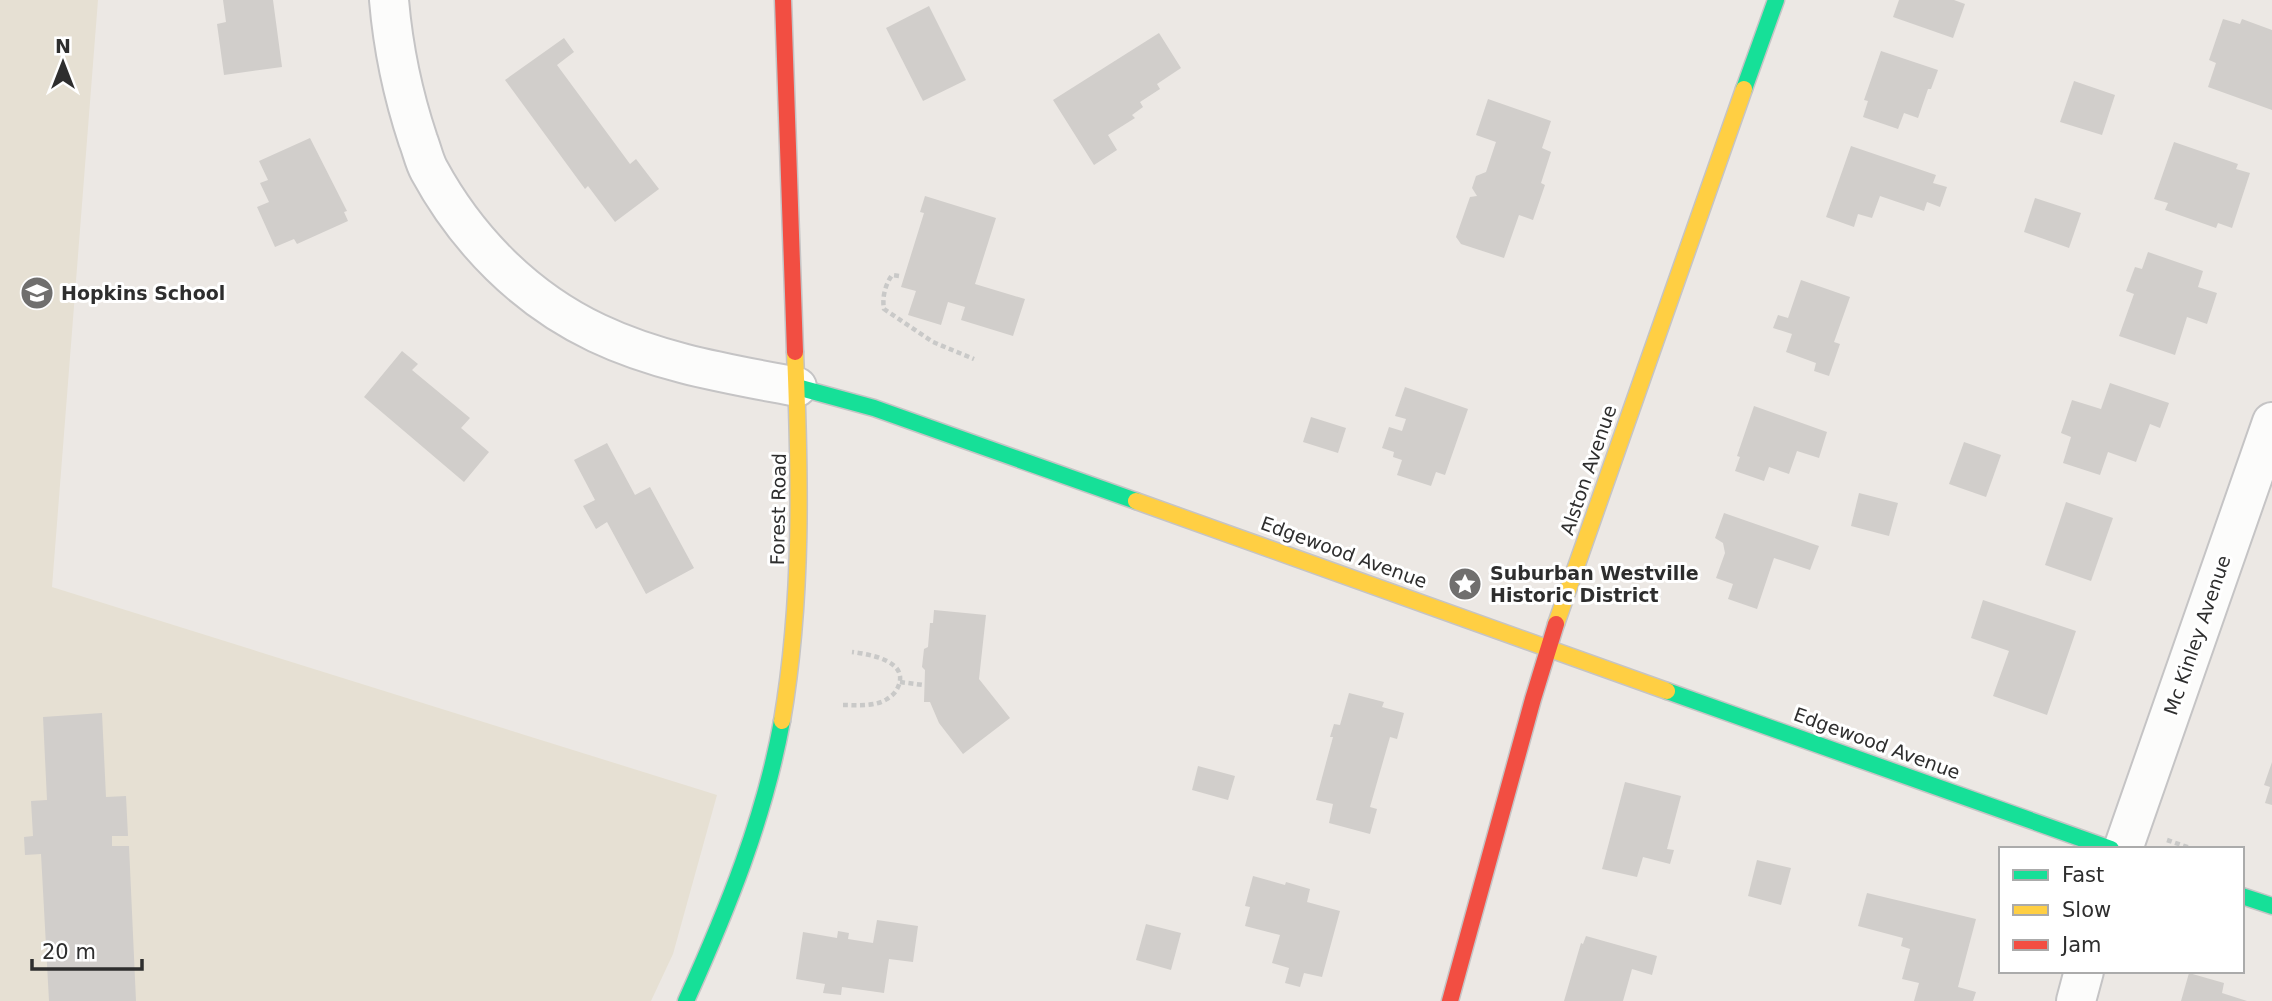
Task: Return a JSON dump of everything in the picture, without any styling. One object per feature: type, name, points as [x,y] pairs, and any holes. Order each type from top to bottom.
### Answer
[{"type":"street","points":[[389,0],[391,25],[407,106],[428,168],[457,214],[495,262],[558,313],[600,334],[664,358],[797,387]]},
{"type":"street","name":"Forest Road","points":[[686,1001],[740,876],[764,803],[785,699],[797,591],[799,436],[783,0]]},
{"type":"street","name":"Alston Avenue","points":[[1450,1001],[1549,648],[1776,0]]},
{"type":"street","name":"Edgewood Avenue","points":[[797,387],[874,408],[2105,847]]},
{"type":"street","name":"Mc Kinley Avenue","points":[[2124,847],[2272,422]]},
{"type":"street","points":[[2244,897],[2272,906]]},
{"type":"street","points":[[2076,1001],[2083,973]]},
{"type":"path","points":[[899,276],[892,275],[889,280],[882,301],[884,309],[933,342],[974,359]]},
{"type":"path","points":[[843,705],[872,704],[886,700],[895,693],[900,681],[897,669],[884,658],[852,652]]},
{"type":"path","points":[[900,681],[923,685]]},
{"type":"shaded area","name":"Hopkins School","points":[[0,0],[98,0],[52,587],[717,795],[673,954],[651,1001],[0,1001]]},
{"type":"building","points":[[223,0],[273,0],[282,67],[224,75],[217,24],[226,22]]},
{"type":"building","points":[[1899,0],[1954,0],[1965,4],[1953,38],[1893,17]]},
{"type":"building","points":[[929,6],[966,80],[923,101],[886,28]]},
{"type":"building","points":[[2223,19],[2240,24],[2242,19],[2272,30],[2272,110],[2208,87],[2216,63],[2209,60]]},
{"type":"building","points":[[1159,33],[1181,68],[1157,84],[1160,89],[1140,102],[1143,107],[1132,115],[1135,118],[1108,135],[1117,150],[1094,165],[1053,100]]},
{"type":"building","points":[[564,38],[574,52],[557,65],[630,164],[636,159],[659,189],[615,222],[588,186],[585,189],[505,80]]},
{"type":"building","points":[[1881,51],[1938,70],[1918,118],[1904,113],[1898,129],[1863,117],[1868,101],[1864,100]]},
{"type":"building","points":[[2074,81],[2115,95],[2102,135],[2060,122]]},
{"type":"building","points":[[1488,99],[1551,121],[1542,148],[1551,152],[1541,183],[1545,185],[1533,220],[1519,215],[1504,258],[1461,244],[1456,237],[1470,197],[1477,196],[1472,188],[1476,176],[1486,172],[1496,142],[1476,135]]},
{"type":"building","points":[[310,138],[347,211],[344,212],[348,221],[297,244],[294,239],[275,247],[257,207],[269,202],[260,183],[268,180],[259,161]]},
{"type":"building","points":[[2174,142],[2238,164],[2236,169],[2250,173],[2232,228],[2218,223],[2216,228],[2165,210],[2168,203],[2154,199]]},
{"type":"building","points":[[1851,146],[1936,175],[1933,183],[1947,187],[1940,207],[1927,202],[1924,211],[1880,196],[1872,218],[1858,214],[1854,227],[1826,217]]},
{"type":"building","points":[[925,196],[996,218],[975,284],[1025,299],[1013,336],[961,320],[965,307],[948,302],[941,325],[908,315],[916,291],[901,287],[924,213],[920,212]]},
{"type":"building","points":[[2035,198],[2081,213],[2069,248],[2024,232]]},
{"type":"building","points":[[2148,252],[2203,271],[2198,287],[2217,293],[2207,324],[2187,317],[2175,355],[2119,336],[2134,294],[2126,291],[2135,267],[2142,269]]},
{"type":"building","points":[[1801,280],[1850,297],[1834,342],[1840,344],[1829,376],[1814,371],[1816,363],[1786,352],[1792,334],[1773,328],[1778,315],[1788,318]]},
{"type":"building","points":[[402,351],[418,364],[412,370],[470,418],[461,428],[489,452],[464,482],[364,397]]},
{"type":"building","points":[[2110,383],[2169,403],[2160,428],[2150,424],[2136,462],[2108,452],[2100,475],[2063,463],[2071,437],[2061,433],[2072,400],[2101,409]]},
{"type":"building","points":[[1405,387],[1468,409],[1445,475],[1436,472],[1431,486],[1397,475],[1402,460],[1393,457],[1394,452],[1382,448],[1389,427],[1402,431],[1406,419],[1395,416]]},
{"type":"building","points":[[1754,406],[1827,432],[1819,458],[1797,451],[1789,474],[1769,467],[1764,481],[1735,471],[1740,457],[1737,456]]},
{"type":"building","points":[[1311,417],[1346,428],[1338,453],[1303,442]]},
{"type":"building","points":[[1964,442],[2001,455],[1986,497],[1949,484]]},
{"type":"building","points":[[607,443],[635,495],[650,487],[694,568],[646,594],[607,522],[596,529],[583,506],[595,500],[574,460]]},
{"type":"building","points":[[1859,493],[1898,503],[1889,536],[1851,526]]},
{"type":"building","points":[[2066,502],[2113,518],[2091,581],[2045,565]]},
{"type":"building","points":[[1724,513],[1819,546],[1810,570],[1774,558],[1757,609],[1728,599],[1733,584],[1716,578],[1725,553],[1723,543],[1715,538]]},
{"type":"building","points":[[1983,600],[2076,631],[2047,715],[1993,696],[2009,651],[1971,638]]},
{"type":"building","points":[[934,610],[986,615],[979,679],[1010,718],[963,754],[939,723],[930,702],[924,702],[925,670],[922,667]]},
{"type":"building","points":[[1349,693],[1384,702],[1382,707],[1404,713],[1397,739],[1390,737],[1370,807],[1377,809],[1370,834],[1329,823],[1333,804],[1316,800],[1334,724],[1340,725]]},
{"type":"building","points":[[102,713],[106,797],[126,796],[128,836],[112,836],[112,846],[129,846],[136,1001],[49,1001],[41,854],[25,855],[24,837],[33,836],[31,801],[47,800],[43,717]]},
{"type":"building","points":[[2272,762],[2272,805],[2265,803],[2270,787],[2264,785]]},
{"type":"building","points":[[1198,766],[1235,776],[1228,800],[1192,790]]},
{"type":"building","points":[[1625,782],[1681,796],[1667,849],[1674,850],[1670,864],[1643,857],[1637,877],[1602,869]]},
{"type":"building","points":[[1757,860],[1791,868],[1781,905],[1748,896]]},
{"type":"building","points":[[1253,876],[1310,889],[1307,902],[1340,911],[1322,977],[1304,973],[1300,987],[1285,983],[1289,968],[1272,963],[1280,935],[1245,926],[1250,907],[1245,906]]},
{"type":"building","points":[[1867,893],[1976,919],[1958,987],[1976,992],[1973,1001],[1914,1001],[1919,983],[1902,979],[1910,949],[1901,946],[1903,938],[1858,926]]},
{"type":"building","points":[[877,920],[918,926],[913,962],[889,959],[884,993],[842,987],[841,995],[823,993],[825,984],[796,979],[803,932],[837,938],[838,931],[849,933],[848,939],[873,943]]},
{"type":"building","points":[[1146,924],[1181,933],[1171,970],[1136,960]]},
{"type":"building","points":[[1586,936],[1657,956],[1652,975],[1632,969],[1623,1001],[1564,1001],[1581,943],[1583,944]]},
{"type":"building","points":[[2189,973],[2224,983],[2222,993],[2247,1001],[2181,1001]]},
{"type":"traffic: fast","points":[[1744,89],[1776,0]]},
{"type":"traffic: fast","points":[[797,387],[874,408],[1136,501]]},
{"type":"traffic: fast","points":[[1667,691],[2105,847]]},
{"type":"traffic: fast","points":[[686,1001],[743,864],[765,794],[782,721]]},
{"type":"traffic: fast","points":[[2244,897],[2272,906]]},
{"type":"traffic: slow","points":[[1556,624],[1744,89]]},
{"type":"traffic: slow","points":[[782,721],[797,583],[799,490],[795,352]]},
{"type":"traffic: slow","points":[[1136,501],[1667,691]]},
{"type":"traffic: jam","points":[[783,0],[795,352]]},
{"type":"traffic: jam","points":[[1450,1001],[1556,624]]},
{"type":"place","name":"Hopkins School","points":[[37,293]]},
{"type":"place","name":"Suburban Westville Historic District","points":[[1465,584]]}]
